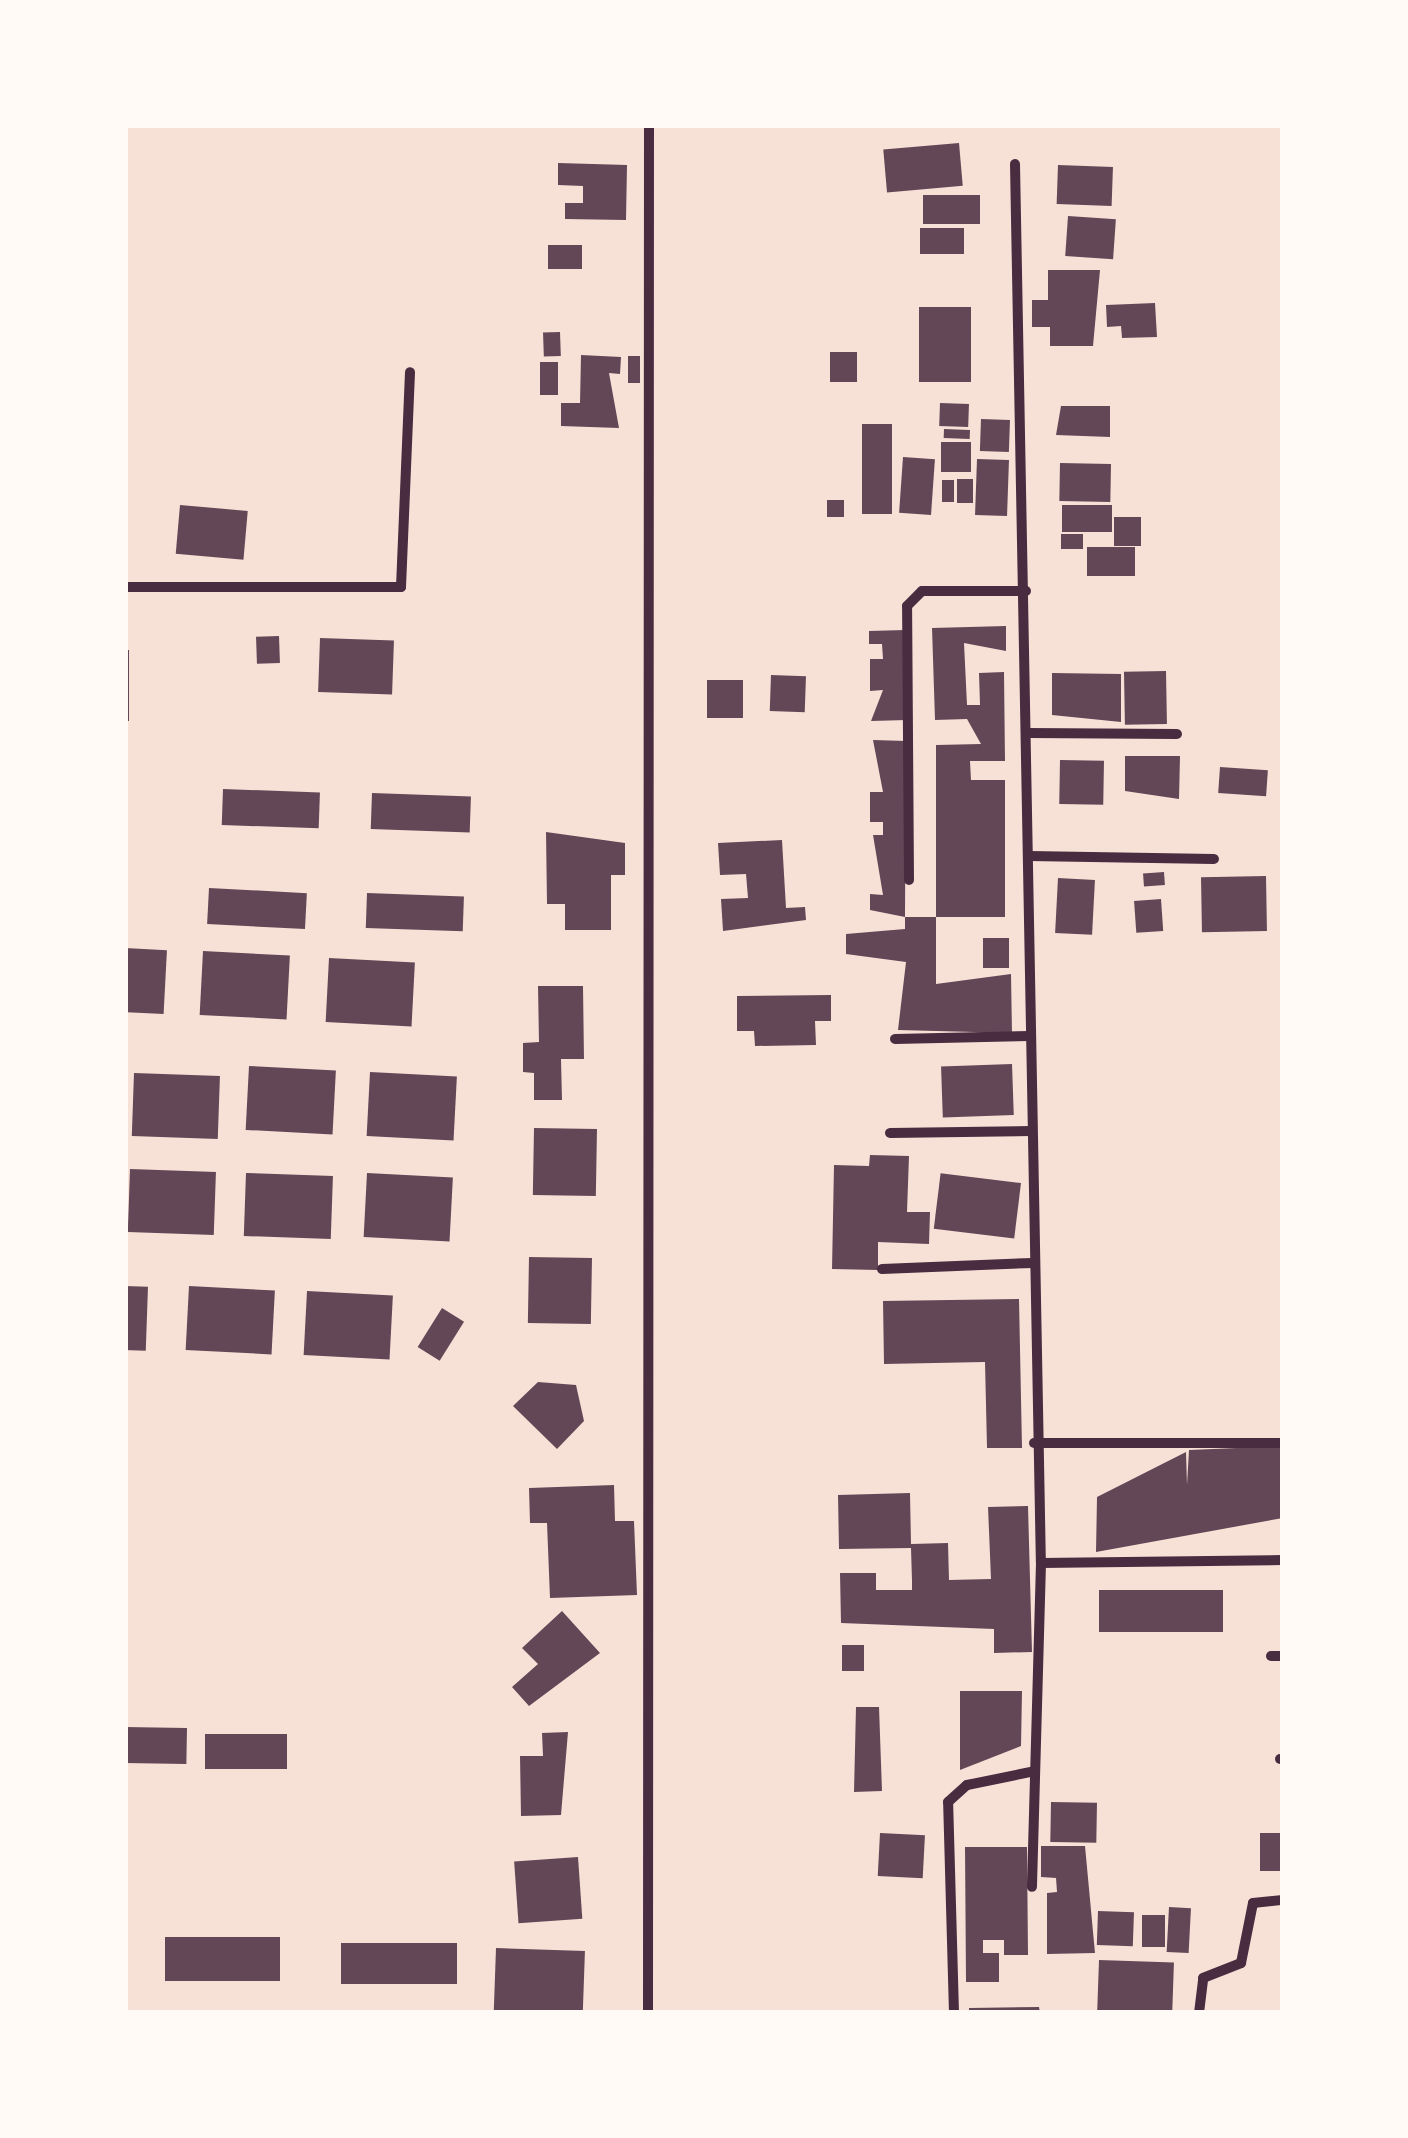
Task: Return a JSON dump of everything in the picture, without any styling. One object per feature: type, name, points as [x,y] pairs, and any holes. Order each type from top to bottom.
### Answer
[{"type":"street","points":[[648,2013],[649,125]]},
{"type":"street","points":[[1015,164],[1026,591],[1034,1443],[1042,1562],[1032,1887]]},
{"type":"street","points":[[125,587],[401,588],[410,372]]},
{"type":"street","points":[[909,880],[907,606],[922,591],[1026,591]]},
{"type":"street","points":[[1028,733],[1177,734]]},
{"type":"street","points":[[1029,856],[1214,860]]},
{"type":"street","points":[[895,1039],[1031,1036]]},
{"type":"street","points":[[890,1134],[1031,1131]]},
{"type":"street","points":[[882,1269],[1033,1263]]},
{"type":"street","points":[[1034,1443],[1283,1444]]},
{"type":"street","points":[[1042,1562],[1283,1560]]},
{"type":"street","points":[[954,2013],[948,1802],[966,1786],[1035,1770]]},
{"type":"street","points":[[1198,2013],[1203,1978],[1241,1963],[1254,1903],[1283,1900]]},
{"type":"building","points":[[959,143],[963,186],[887,192],[883,150]]},
{"type":"building","points":[[558,163],[627,165],[626,220],[565,219],[565,203],[583,203],[583,186],[558,185]]},
{"type":"building","points":[[1058,165],[1113,167],[1112,206],[1057,204]]},
{"type":"building","points":[[923,195],[980,195],[980,224],[923,224]]},
{"type":"building","points":[[1068,216],[1116,219],[1113,259],[1065,256]]},
{"type":"building","points":[[920,228],[964,228],[964,254],[920,254]]},
{"type":"building","points":[[548,245],[582,245],[582,269],[548,269]]},
{"type":"building","points":[[1048,270],[1100,270],[1093,346],[1050,346],[1050,327],[1032,327],[1032,300],[1048,300]]},
{"type":"building","points":[[1155,303],[1157,337],[1122,338],[1121,326],[1107,327],[1106,305]]},
{"type":"building","points":[[919,307],[971,307],[971,382],[919,382]]},
{"type":"building","points":[[560,332],[561,356],[544,357],[543,333]]},
{"type":"building","points":[[830,352],[857,352],[857,382],[830,382]]},
{"type":"building","points":[[581,355],[621,357],[620,374],[609,373],[619,428],[561,426],[561,403],[580,403]]},
{"type":"building","points":[[628,356],[640,356],[640,383],[628,383]]},
{"type":"building","points":[[540,362],[558,362],[558,395],[540,395]]},
{"type":"building","points":[[940,403],[969,404],[968,427],[939,426]]},
{"type":"building","points":[[1061,406],[1110,406],[1110,437],[1056,435]]},
{"type":"building","points":[[981,419],[1010,420],[1009,452],[980,451]]},
{"type":"building","points":[[862,424],[892,424],[892,514],[862,514]]},
{"type":"building","points":[[944,429],[970,430],[970,439],[944,438]]},
{"type":"building","points":[[941,442],[971,442],[971,472],[941,472]]},
{"type":"building","points":[[903,457],[935,459],[931,515],[899,513]]},
{"type":"building","points":[[977,459],[1009,460],[1007,516],[975,515]]},
{"type":"building","points":[[1060,463],[1111,464],[1110,502],[1059,501]]},
{"type":"building","points":[[957,479],[973,479],[973,503],[957,503]]},
{"type":"building","points":[[942,480],[954,480],[954,502],[942,502]]},
{"type":"building","points":[[827,500],[844,500],[844,517],[827,517]]},
{"type":"building","points":[[180,505],[248,511],[243,560],[176,554]]},
{"type":"building","points":[[1062,505],[1112,505],[1112,532],[1062,532]]},
{"type":"building","points":[[1114,517],[1141,517],[1141,546],[1114,546]]},
{"type":"building","points":[[1061,534],[1083,534],[1083,549],[1061,549]]},
{"type":"building","points":[[1087,547],[1135,547],[1135,576],[1087,576]]},
{"type":"building","points":[[1006,626],[1006,651],[964,643],[967,705],[980,705],[979,673],[1004,672],[1005,761],[970,761],[971,780],[1005,780],[1005,917],[936,917],[936,745],[981,744],[967,719],[935,720],[932,628]]},
{"type":"building","points":[[905,630],[907,720],[871,721],[883,690],[870,691],[870,659],[883,659],[882,644],[869,644],[869,631]]},
{"type":"building","points":[[279,636],[280,663],[257,664],[256,637]]},
{"type":"building","points":[[320,638],[394,641],[392,695],[318,692]]},
{"type":"building","points":[[125,650],[129,650],[129,721],[125,721]]},
{"type":"building","points":[[1166,671],[1167,724],[1125,725],[1124,672]]},
{"type":"building","points":[[1052,673],[1121,674],[1121,722],[1052,715]]},
{"type":"building","points":[[771,675],[806,676],[805,712],[770,711]]},
{"type":"building","points":[[707,680],[743,680],[743,718],[707,718]]},
{"type":"building","points":[[873,740],[906,741],[905,917],[870,910],[870,894],[883,895],[873,835],[883,835],[883,822],[870,822],[870,792],[883,792]]},
{"type":"building","points":[[1125,756],[1180,756],[1179,799],[1125,791]]},
{"type":"building","points":[[1060,760],[1104,761],[1103,805],[1059,804]]},
{"type":"building","points":[[1220,767],[1268,770],[1266,796],[1218,793]]},
{"type":"building","points":[[223,789],[320,792],[319,828],[222,825]]},
{"type":"building","points":[[372,793],[471,796],[470,832],[371,829]]},
{"type":"building","points":[[546,832],[625,843],[625,875],[611,875],[611,930],[565,930],[565,904],[547,904]]},
{"type":"building","points":[[782,840],[786,908],[805,907],[806,920],[723,931],[721,899],[748,898],[746,874],[720,875],[718,843]]},
{"type":"building","points":[[1164,872],[1165,885],[1144,886],[1143,873]]},
{"type":"building","points":[[1266,876],[1267,931],[1202,932],[1201,877]]},
{"type":"building","points":[[1058,878],[1095,880],[1092,935],[1055,933]]},
{"type":"building","points":[[209,888],[307,893],[305,929],[207,924]]},
{"type":"building","points":[[367,893],[464,896],[463,931],[366,928]]},
{"type":"building","points":[[1161,899],[1163,931],[1136,933],[1134,901]]},
{"type":"building","points":[[905,917],[936,917],[936,984],[1011,974],[1012,1033],[898,1030],[906,962],[846,954],[846,934],[905,929]]},
{"type":"building","points":[[983,938],[1009,938],[1009,968],[983,968]]},
{"type":"building","points":[[125,948],[167,950],[164,1014],[125,1012]]},
{"type":"building","points":[[203,951],[290,956],[287,1019],[200,1015]]},
{"type":"building","points":[[329,958],[415,963],[412,1026],[326,1022]]},
{"type":"building","points":[[538,986],[583,986],[584,1059],[561,1059],[562,1100],[534,1100],[534,1073],[523,1072],[523,1043],[539,1042]]},
{"type":"building","points":[[831,995],[831,1021],[815,1021],[816,1045],[755,1046],[754,1031],[737,1031],[737,996]]},
{"type":"building","points":[[1012,1064],[1014,1115],[943,1117],[941,1066]]},
{"type":"building","points":[[249,1066],[336,1071],[333,1134],[246,1130]]},
{"type":"building","points":[[370,1072],[457,1077],[454,1140],[367,1136]]},
{"type":"building","points":[[134,1073],[220,1076],[218,1139],[132,1136]]},
{"type":"building","points":[[534,1128],[597,1129],[596,1196],[533,1195]]},
{"type":"building","points":[[870,1155],[909,1156],[907,1212],[930,1212],[929,1244],[878,1242],[878,1270],[832,1269],[834,1165],[869,1166]]},
{"type":"building","points":[[130,1169],[216,1172],[214,1235],[128,1232]]},
{"type":"building","points":[[246,1173],[333,1176],[331,1239],[244,1236]]},
{"type":"building","points":[[367,1173],[453,1178],[450,1241],[364,1237]]},
{"type":"building","points":[[941,1173],[1021,1183],[1014,1239],[934,1229]]},
{"type":"building","points":[[529,1257],[592,1258],[591,1324],[528,1323]]},
{"type":"building","points":[[125,1286],[148,1287],[146,1351],[125,1350]]},
{"type":"building","points":[[189,1286],[275,1291],[272,1354],[186,1350]]},
{"type":"building","points":[[307,1291],[393,1296],[390,1359],[304,1355]]},
{"type":"building","points":[[1019,1299],[1022,1448],[987,1448],[985,1362],[884,1364],[883,1301]]},
{"type":"building","points":[[442,1308],[464,1322],[440,1361],[418,1347]]},
{"type":"building","points":[[538,1382],[576,1385],[584,1421],[557,1449],[513,1406]]},
{"type":"building","points":[[1283,1446],[1283,1518],[1096,1552],[1097,1497],[1186,1452],[1187,1485],[1189,1450]]},
{"type":"building","points":[[614,1485],[615,1521],[634,1521],[637,1595],[550,1598],[547,1523],[530,1523],[529,1488]]},
{"type":"building","points":[[910,1493],[911,1544],[948,1543],[949,1580],[991,1579],[988,1507],[1028,1506],[1032,1652],[994,1653],[994,1629],[841,1623],[840,1573],[876,1573],[876,1590],[912,1590],[912,1581],[911,1548],[839,1549],[838,1495]]},
{"type":"building","points":[[1099,1590],[1223,1590],[1223,1632],[1099,1632]]},
{"type":"building","points":[[562,1611],[600,1653],[529,1706],[512,1687],[538,1664],[522,1648]]},
{"type":"building","points":[[842,1645],[864,1645],[864,1671],[842,1671]]},
{"type":"building","points":[[960,1691],[1022,1691],[1021,1746],[960,1770]]},
{"type":"building","points":[[856,1707],[879,1707],[882,1791],[854,1792]]},
{"type":"building","points":[[125,1727],[187,1728],[186,1764],[125,1763]]},
{"type":"building","points":[[568,1732],[561,1815],[521,1816],[520,1756],[543,1756],[542,1733]]},
{"type":"building","points":[[205,1734],[287,1734],[287,1769],[205,1769]]},
{"type":"building","points":[[1051,1802],[1097,1803],[1096,1843],[1050,1842]]},
{"type":"building","points":[[880,1833],[925,1835],[923,1878],[878,1876]]},
{"type":"building","points":[[1260,1833],[1283,1833],[1283,1871],[1260,1871]]},
{"type":"building","points":[[1041,1846],[1085,1846],[1095,1953],[1047,1954],[1047,1893],[1057,1892],[1056,1878],[1041,1877]]},
{"type":"building","points":[[965,1847],[1027,1847],[1028,1955],[1004,1955],[1004,1940],[983,1940],[983,1953],[999,1953],[999,1982],[966,1982]]},
{"type":"building","points":[[578,1857],[582,1919],[518,1923],[514,1861]]},
{"type":"building","points":[[1169,1907],[1191,1908],[1189,1953],[1167,1952]]},
{"type":"building","points":[[1098,1911],[1134,1912],[1133,1946],[1097,1945]]},
{"type":"building","points":[[1142,1915],[1165,1915],[1165,1947],[1142,1947]]},
{"type":"building","points":[[165,1937],[280,1937],[280,1981],[165,1981]]},
{"type":"building","points":[[341,1943],[457,1943],[457,1984],[341,1984]]},
{"type":"building","points":[[496,1948],[585,1951],[583,2013],[494,2013]]},
{"type":"building","points":[[1099,1960],[1174,1963],[1172,2013],[1097,2013]]},
{"type":"building","points":[[1039,2007],[1040,2013],[969,2013],[969,2008]]}]
